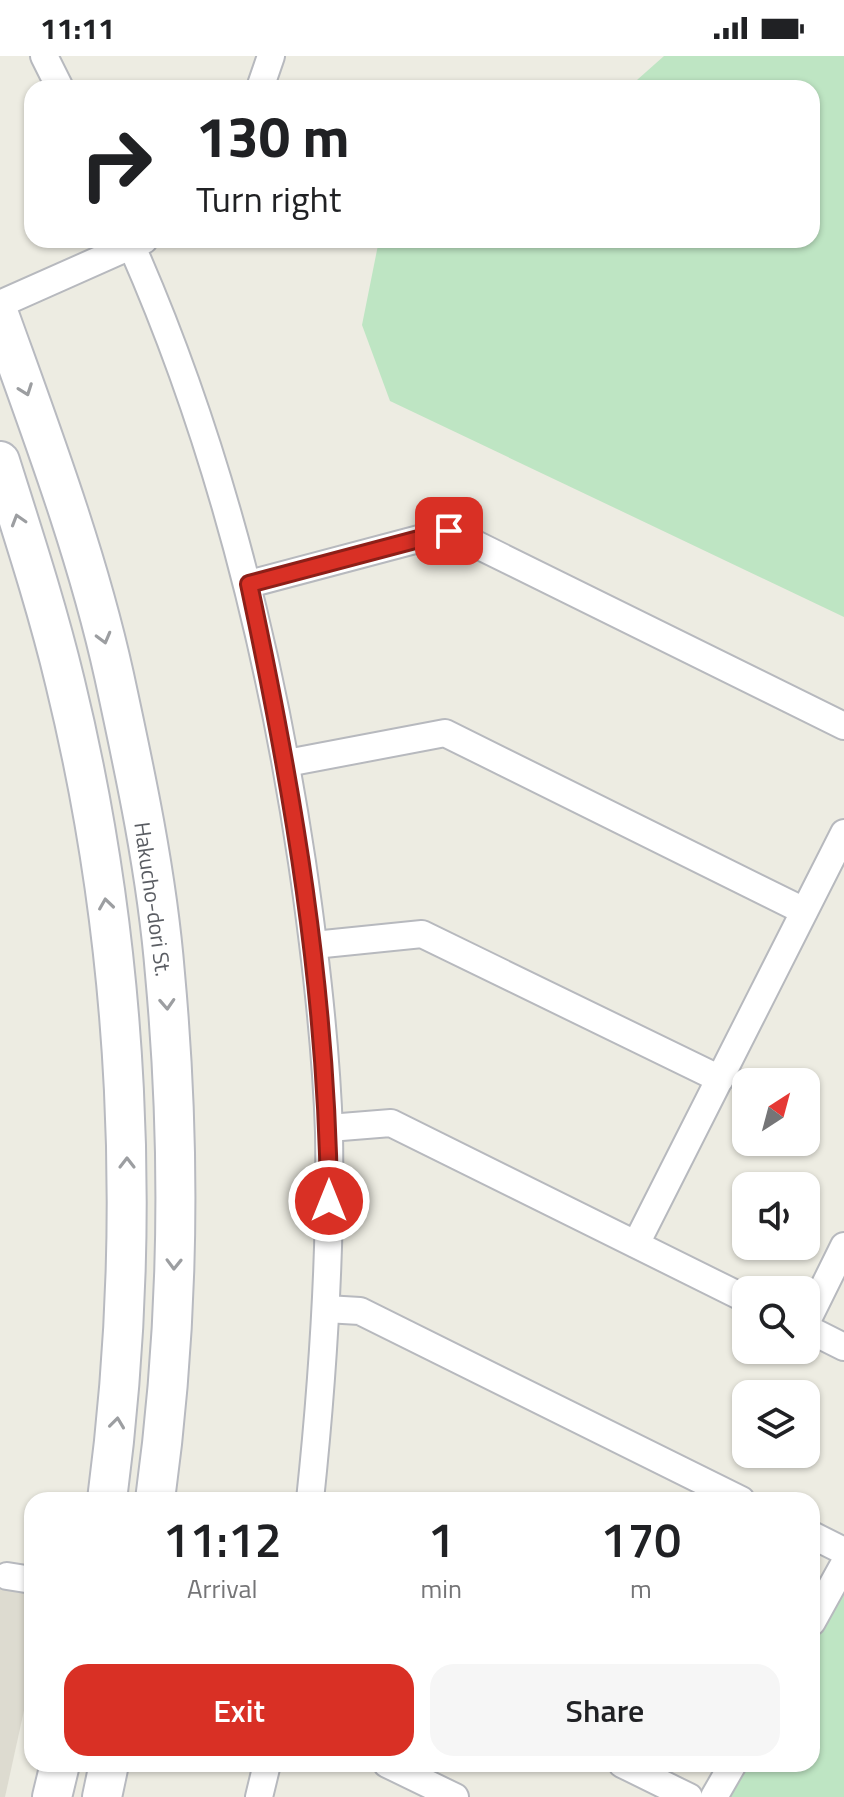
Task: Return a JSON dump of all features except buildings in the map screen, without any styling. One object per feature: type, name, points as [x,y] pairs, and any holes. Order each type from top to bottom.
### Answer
[{"type":"main road","name":"Hakucho-dori St.","points":[[0,317],[85,565],[114,673],[142,819],[165,972],[174,1150],[174,1274],[166,1415],[156,1492]]},
{"type":"main road","points":[[0,461],[65,681],[94,821],[115,972],[127,1142],[126,1275],[119,1412],[108,1492]]},
{"type":"main road","points":[[52,1797],[58,1772]]},
{"type":"main road","points":[[102,1797],[107,1772]]},
{"type":"street","points":[[44,56],[56,80]]},
{"type":"street","points":[[263,80],[271,56]]},
{"type":"street","points":[[0,304],[122,248]]},
{"type":"street","points":[[137,248],[213,465],[249,584],[287,763],[314,945],[329,1128],[326,1309],[311,1492]]},
{"type":"street","points":[[249,584],[449,531],[844,726]]},
{"type":"street","points":[[287,763],[445,733],[804,911]]},
{"type":"street","points":[[636,1244],[844,833]]},
{"type":"street","points":[[314,945],[422,934],[720,1079]]},
{"type":"street","points":[[329,1128],[391,1123],[732,1292]]},
{"type":"street","points":[[820,1297],[844,1246]]},
{"type":"street","points":[[326,1309],[360,1311],[725,1492]]},
{"type":"street","points":[[820,1334],[844,1347]]},
{"type":"street","points":[[820,1539],[844,1551]]},
{"type":"street","points":[[820,1608],[844,1564]]},
{"type":"street","points":[[259,1797],[265,1772]]},
{"type":"street","points":[[403,1772],[455,1797]]},
{"type":"street","points":[[638,1772],[689,1797]]},
{"type":"street","points":[[714,1797],[728,1772]]},
{"type":"shaded area","points":[[0,1582],[24,1585],[24,1710],[5,1797],[0,1797]]},
{"type":"green space","points":[[664,56],[844,56],[844,617],[390,401],[362,325],[377,248],[820,248],[820,80],[637,80]]},
{"type":"green space","points":[[844,1588],[844,1797],[730,1797],[744,1772],[820,1772],[820,1632]]},
{"type":"route","points":[[329,1201],[329,1128],[314,945],[287,763],[249,584],[449,531]]}]
